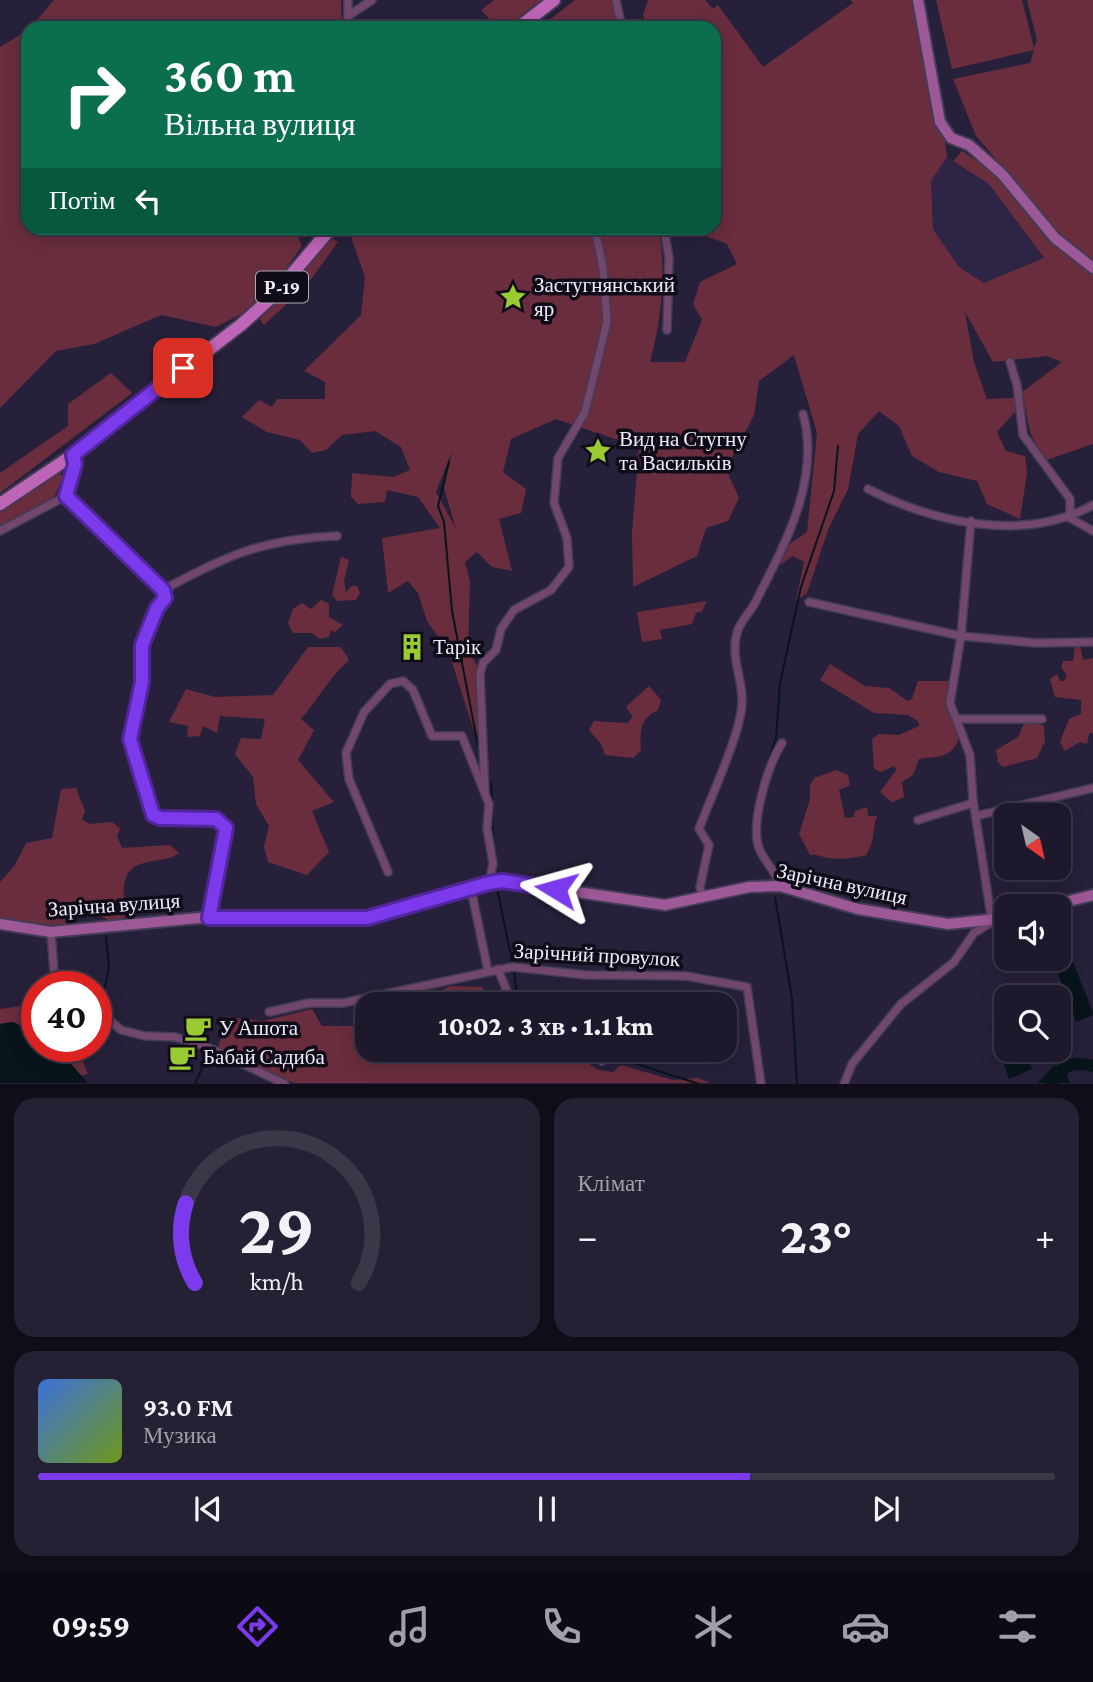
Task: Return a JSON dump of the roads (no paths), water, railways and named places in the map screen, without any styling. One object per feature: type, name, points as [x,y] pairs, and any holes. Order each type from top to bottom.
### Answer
[{"type":"main road","points":[[527,21],[554,0]]},
{"type":"main road","name":"Р-19","points":[[0,504],[73,455],[224,339],[275,294],[325,235]]},
{"type":"street","points":[[348,0],[348,21]]},
{"type":"street","points":[[348,16],[372,0]]},
{"type":"street","points":[[616,0],[620,21]]},
{"type":"street","points":[[918,0],[940,122],[951,138],[969,145],[1002,174],[1055,238],[1093,268]]},
{"type":"street","points":[[485,794],[480,674],[483,663],[496,650],[501,629],[514,610],[551,590],[569,567],[567,538],[554,503],[558,458],[585,412],[607,322],[596,235]]},
{"type":"street","points":[[665,235],[669,258],[667,330]]},
{"type":"street","points":[[1010,362],[1017,385],[1023,435],[1070,499],[1070,518]]},
{"type":"street","points":[[703,899],[700,887],[709,845],[699,829],[739,721],[742,702],[735,654],[737,631],[754,606],[789,536],[810,455],[803,414]]},
{"type":"street","points":[[0,531],[66,496],[75,464],[73,455]]},
{"type":"street","points":[[868,489],[893,502],[932,514],[1011,528],[1070,518],[1093,505]]},
{"type":"street","points":[[66,496],[163,590],[165,598],[157,608],[142,645],[142,682],[130,739],[153,815],[160,818],[216,819],[226,828],[209,918]]},
{"type":"street","points":[[1070,518],[1093,531]]},
{"type":"street","points":[[844,1083],[852,1064],[901,1004],[954,962],[974,933],[992,922],[974,803],[970,755],[950,703],[961,636],[971,520]]},
{"type":"street","points":[[163,590],[232,554],[294,538],[337,536]]},
{"type":"street","points":[[809,602],[961,636],[1036,643],[1093,642]]},
{"type":"street","points":[[388,872],[349,779],[346,753],[364,712],[390,684],[403,681],[413,690],[432,736],[462,736],[489,804],[487,828],[493,864],[489,883]]},
{"type":"street","points":[[958,719],[1042,719]]},
{"type":"street","points":[[780,886],[777,874],[758,846],[756,830],[771,760],[782,743]]},
{"type":"street","points":[[976,816],[1093,789]]},
{"type":"street","points":[[918,820],[974,803]]},
{"type":"street","name":"Зарічна вулиця","points":[[0,924],[51,932],[209,918],[367,918],[502,881],[664,905],[703,899],[749,887],[780,886],[858,909],[935,922],[992,922]]},
{"type":"street","points":[[471,889],[488,971]]},
{"type":"street","points":[[1071,900],[1093,895]]},
{"type":"street","points":[[51,932],[54,971]]},
{"type":"street","name":"Зарічний провулок","points":[[269,1012],[309,1003],[343,1003],[512,967],[586,975],[686,976],[747,988],[761,1083]]},
{"type":"street","points":[[498,969],[507,992]]},
{"type":"street","points":[[112,1022],[121,1030],[145,1036],[175,1037],[205,1046],[228,1059],[285,1083]]},
{"type":"waterway","points":[[764,774],[776,738],[780,683],[801,587],[834,491],[838,446]]},
{"type":"waterway","points":[[449,462],[438,506],[444,522],[452,611],[480,756]]},
{"type":"waterway","points":[[491,782],[492,801]]},
{"type":"waterway","points":[[492,814],[493,840]]},
{"type":"waterway","points":[[753,836],[754,824]]},
{"type":"waterway","points":[[496,866],[496,877]]},
{"type":"waterway","points":[[497,888],[512,961]]},
{"type":"waterway","points":[[775,897],[792,999],[797,1084]]},
{"type":"waterway","points":[[106,936],[108,971]]},
{"type":"waterway","points":[[514,972],[516,992]]},
{"type":"waterway","points":[[195,1084],[207,1057]]},
{"type":"waterway","points":[[630,1062],[699,1084]]},
{"type":"waterway","points":[[1051,1084],[1059,1072],[1068,1066],[1093,1066]]},
{"type":"place","name":"Застугнянський яр","points":[[513,297]]},
{"type":"place","name":"Вид на Стугну та Васильків","points":[[598,451]]},
{"type":"place","name":"Тарік","points":[[412,647]]},
{"type":"place","name":"У Ашота","points":[[198,1028]]},
{"type":"place","name":"Бабай Садиба","points":[[182,1057]]}]
